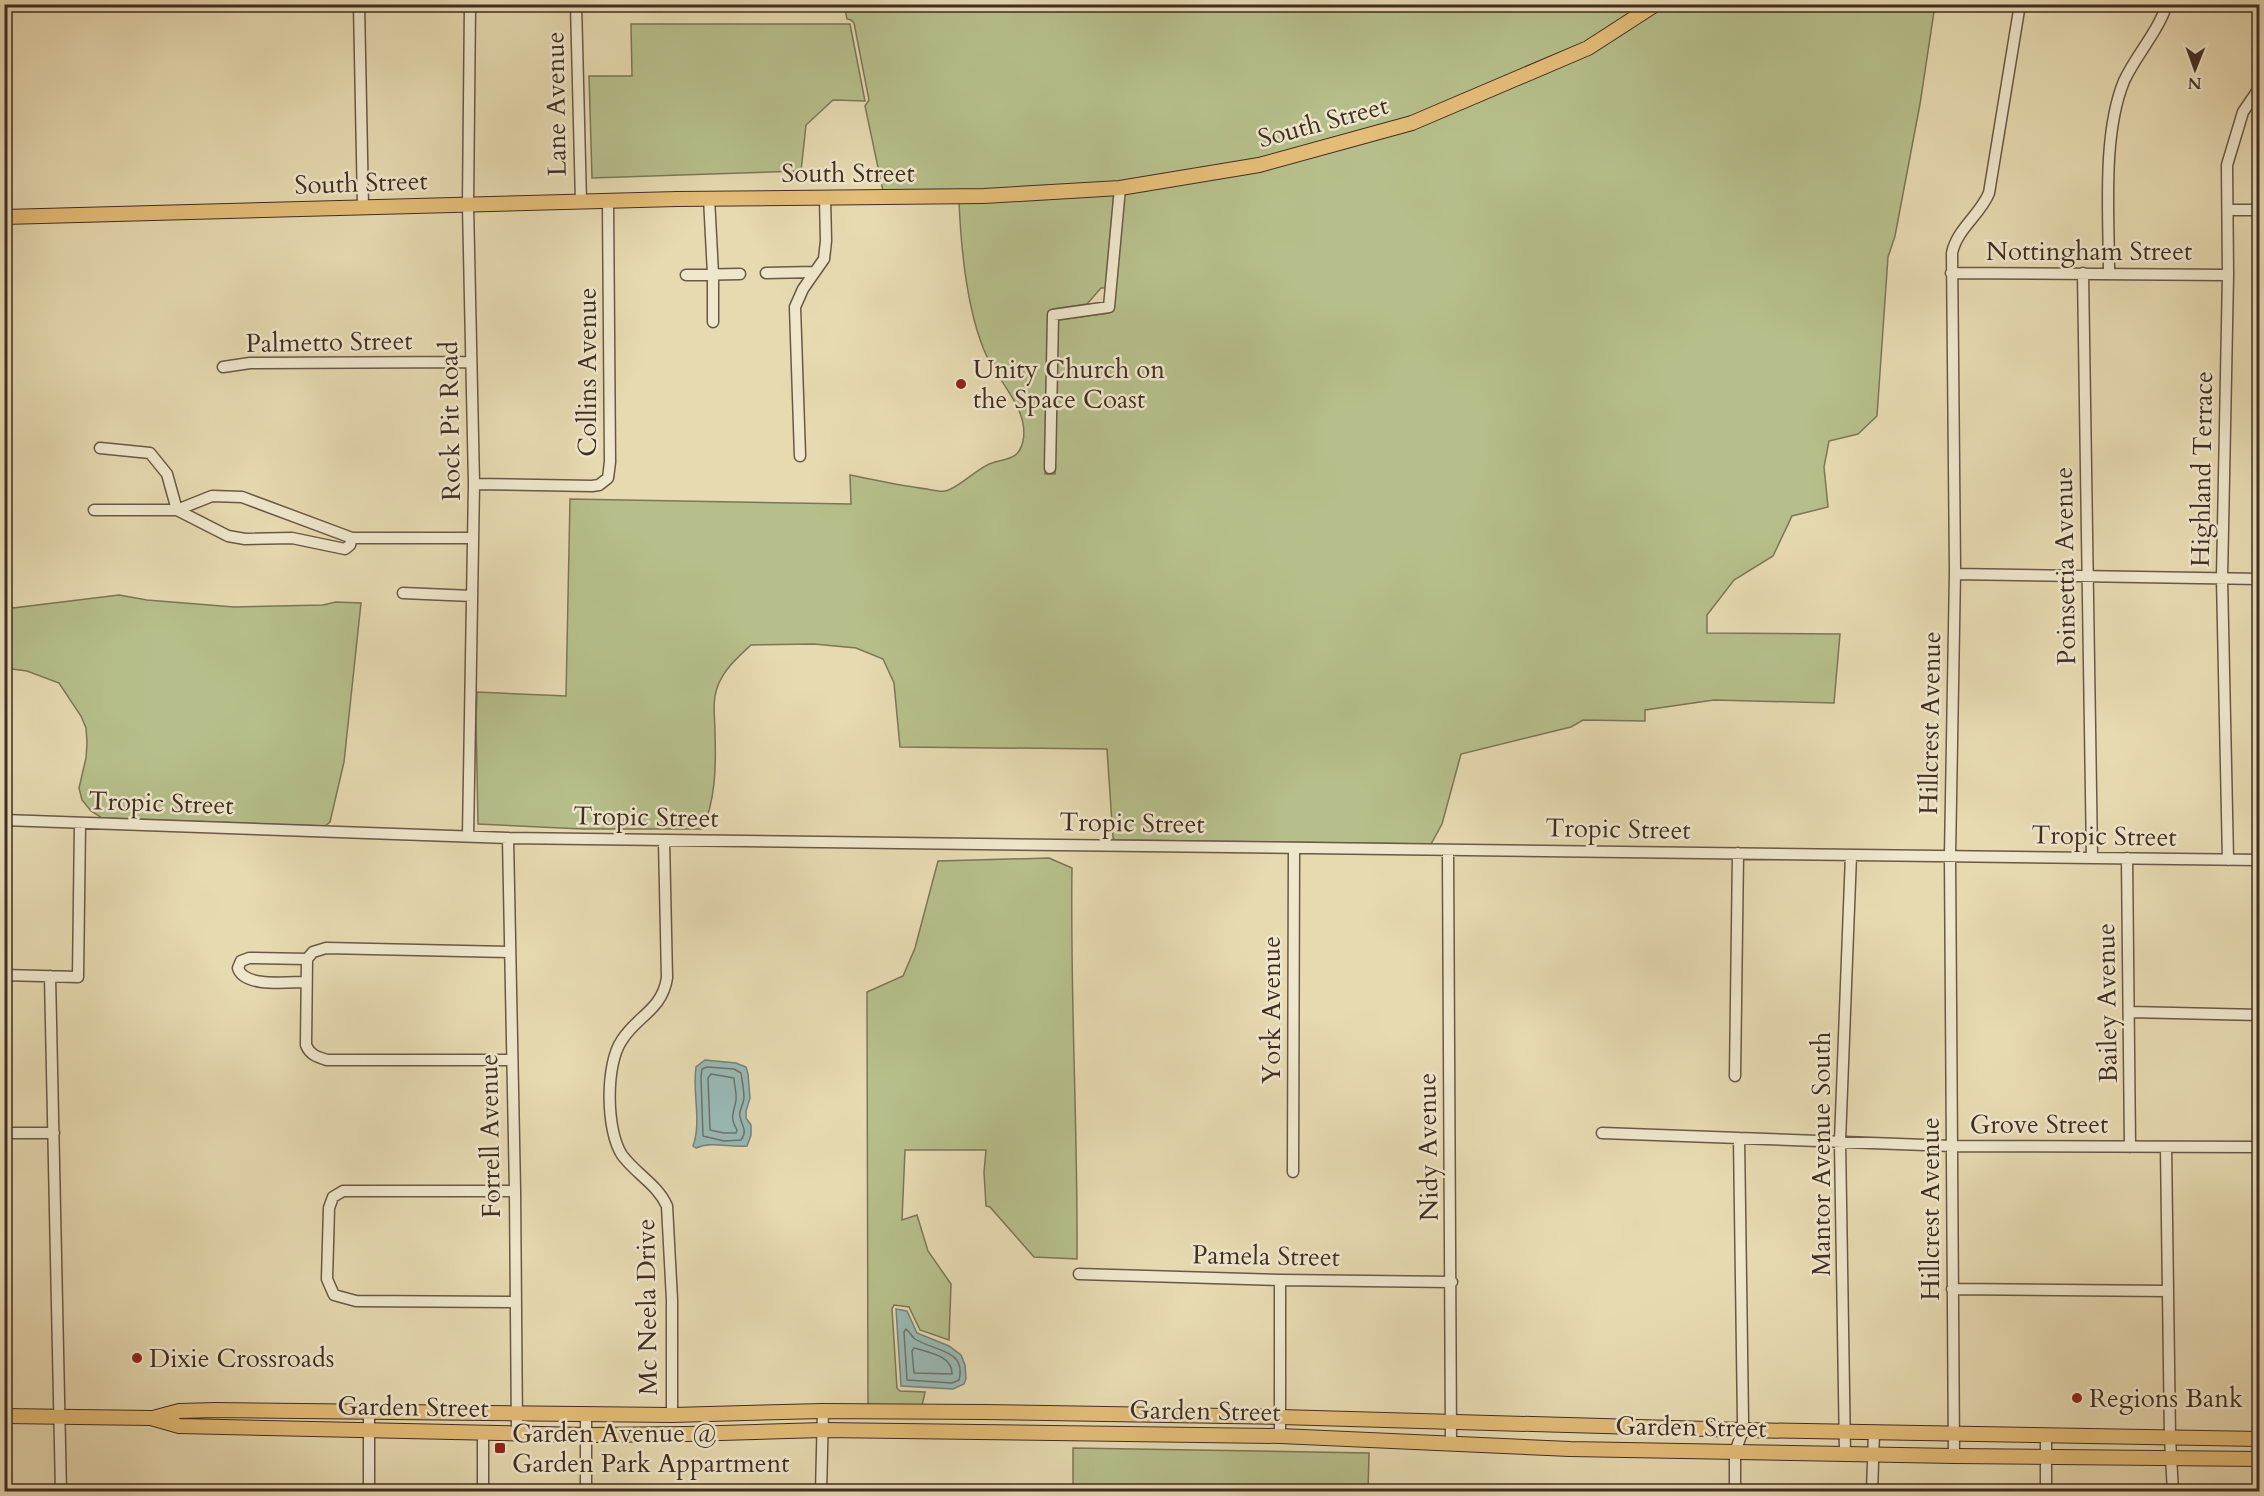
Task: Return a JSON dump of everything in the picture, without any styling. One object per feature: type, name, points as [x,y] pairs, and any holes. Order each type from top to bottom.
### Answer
[{"type":"main road","name":"South Street","points":[[4,217],[709,198],[984,195],[1120,188],[1259,165],[1412,123],[1588,48],[1656,4]]},
{"type":"main road","name":"Garden Street","points":[[4,1416],[151,1418],[179,1411],[215,1410],[517,1415],[672,1415],[823,1411],[983,1412],[1280,1417],[1743,1430],[2259,1439]]},
{"type":"main road","name":"Garden Street","points":[[151,1418],[179,1426],[586,1435],[823,1430],[1161,1434],[1280,1436],[1647,1450],[2259,1459]]},
{"type":"main road","points":[[1638,1427],[1638,1437],[1647,1450]]},
{"type":"street","points":[[359,4],[363,207]]},
{"type":"street","name":"Rock Pit Road","points":[[468,836],[474,484],[468,205],[470,4]]},
{"type":"street","name":"Lane Avenue","points":[[576,4],[581,202]]},
{"type":"street","name":"Hillcrest Avenue","points":[[1954,1456],[1950,856],[1955,574],[1951,273],[1954,242],[1985,204],[1989,193],[2020,4]]},
{"type":"street","points":[[2109,273],[2110,141],[2114,112],[2125,80],[2167,4]]},
{"type":"street","name":"Highland Terrace","points":[[2228,860],[2222,578],[2228,274],[2227,165],[2243,112],[2259,87]]},
{"type":"street","points":[[1050,468],[1053,315],[1109,307],[1120,188]]},
{"type":"street","points":[[800,456],[795,307],[803,290],[824,259],[825,197]]},
{"type":"street","points":[[709,198],[713,274],[712,322]]},
{"type":"street","name":"Collins Avenue","points":[[474,484],[592,486],[600,485],[608,478],[610,462],[608,201]]},
{"type":"street","points":[[2228,210],[2259,210]]},
{"type":"street","points":[[766,273],[815,272]]},
{"type":"street","name":"Nottingham Street","points":[[1951,273],[2228,274]]},
{"type":"street","name":"Poinsettia Avenue","points":[[2083,273],[2092,858]]},
{"type":"street","points":[[686,275],[740,274]]},
{"type":"street","name":"Palmetto Street","points":[[223,368],[250,363],[471,362]]},
{"type":"street","points":[[100,448],[150,453],[167,474],[177,510],[228,536],[245,539],[292,538],[345,549],[350,545],[352,538]]},
{"type":"street","points":[[94,510],[177,510],[212,496],[242,497],[352,538],[473,538]]},
{"type":"street","points":[[1955,574],[2259,579]]},
{"type":"street","points":[[403,593],[472,596]]},
{"type":"street","name":"Tropic Street","points":[[4,820],[507,838],[664,841],[2259,860]]},
{"type":"street","points":[[4,975],[78,977],[80,823]]},
{"type":"street","name":"Forrell Avenue","points":[[507,838],[515,1191],[517,1432]]},
{"type":"street","name":"Mc Neela Drive","points":[[664,841],[667,978],[665,988],[656,1005],[621,1040],[611,1066],[609,1085],[613,1130],[617,1144],[622,1154],[662,1195],[667,1206],[673,1311],[672,1415]]},
{"type":"street","name":"York Avenue","points":[[1293,1172],[1294,848]]},
{"type":"street","name":"Nidy Avenue","points":[[1448,850],[1452,1282],[1451,1444]]},
{"type":"street","points":[[1735,1076],[1738,853]]},
{"type":"street","name":"Mantor Avenue South","points":[[1845,1453],[1840,1141],[1851,855]]},
{"type":"street","name":"Bailey Avenue","points":[[2127,858],[2130,1147]]},
{"type":"street","points":[[509,952],[326,948],[314,952],[307,959],[306,1045],[310,1053],[327,1060],[511,1059]]},
{"type":"street","points":[[306,982],[250,980],[242,976],[238,968],[241,961],[249,958],[307,959]]},
{"type":"street","points":[[50,976],[62,1491]]},
{"type":"street","points":[[2130,1012],[2259,1015]]},
{"type":"street","points":[[4,1133],[54,1133]]},
{"type":"street","name":"Grove Street","points":[[1602,1133],[1952,1146],[2259,1147]]},
{"type":"street","points":[[1735,1491],[1735,1452],[1743,1430],[1739,1138]]},
{"type":"street","points":[[2166,1147],[2170,1438],[2174,1473],[2173,1491]]},
{"type":"street","points":[[515,1191],[343,1191],[333,1197],[330,1202],[327,1236],[328,1285],[334,1294],[346,1300],[516,1302]]},
{"type":"street","name":"Pamela Street","points":[[1079,1274],[1452,1282]]},
{"type":"street","points":[[1280,1280],[1280,1436]]},
{"type":"street","points":[[1952,1289],[2168,1291]]},
{"type":"street","points":[[821,1491],[823,1411]]},
{"type":"street","points":[[369,1412],[369,1491]]},
{"type":"street","points":[[983,1412],[983,1432]]},
{"type":"street","points":[[586,1414],[586,1491]]},
{"type":"street","points":[[1161,1434],[1162,1415]]},
{"type":"street","points":[[1361,1440],[1363,1420]]},
{"type":"street","points":[[483,1432],[483,1491]]},
{"type":"street","points":[[1872,1491],[1874,1432]]},
{"type":"street","points":[[2046,1435],[2046,1491]]},
{"type":"green space","points":[[844,5],[1646,5],[1586,43],[1410,118],[1258,160],[1120,182],[984,190],[883,191],[865,106],[869,100],[854,23],[847,19]]},
{"type":"green space","points":[[1666,5],[1935,5],[1920,104],[1895,236],[1888,257],[1877,416],[1858,434],[1829,441],[1824,467],[1828,507],[1792,516],[1773,556],[1734,580],[1707,615],[1707,633],[1840,634],[1834,703],[1714,700],[1645,710],[1645,721],[1583,720],[1571,727],[1461,754],[1442,824],[1431,844],[1115,840],[1113,838],[1107,749],[900,747],[894,683],[883,659],[856,648],[814,644],[751,645],[727,670],[715,693],[714,782],[710,807],[702,829],[582,829],[478,824],[477,692],[566,696],[570,499],[851,504],[850,475],[945,491],[986,465],[1012,457],[1019,452],[1024,429],[1017,405],[989,361],[973,315],[963,258],[959,201],[1114,194],[1106,288],[1101,288],[1087,304],[1053,309],[1048,315],[1045,474],[1055,474],[1058,320],[1109,313],[1114,308],[1124,193],[1260,170],[1589,54]]},
{"type":"green space","points":[[631,24],[850,24],[865,101],[833,100],[806,125],[801,171],[592,178],[589,76],[632,76]]},
{"type":"green space","points":[[119,595],[147,600],[234,607],[361,603],[344,762],[330,822],[325,826],[102,818],[91,811],[82,800],[79,788],[87,743],[86,728],[81,716],[59,683],[27,671],[5,668],[5,609]]},
{"type":"green space","points":[[1049,858],[1072,868],[1077,1259],[1034,1257],[990,1207],[986,1206],[984,1172],[986,1150],[905,1150],[902,1220],[917,1215],[928,1251],[951,1284],[949,1340],[920,1330],[909,1307],[894,1305],[892,1309],[897,1388],[900,1391],[925,1392],[922,1406],[868,1406],[867,992],[903,976],[915,948],[938,861]]},
{"type":"green space","points":[[1073,1448],[1369,1453],[1368,1491],[1073,1491]]},
{"type":"water","points":[[705,1060],[736,1063],[746,1067],[750,1098],[746,1118],[751,1125],[751,1135],[747,1146],[708,1145],[696,1148],[693,1146],[697,1127],[696,1067]]},
{"type":"water","points":[[896,1309],[907,1311],[917,1333],[949,1346],[961,1355],[965,1365],[964,1384],[953,1389],[901,1386]]},
{"type":"place","name":"Unity Church on the Space Coast","points":[[961,384]]},
{"type":"place","name":"Dixie Crossroads","points":[[137,1358]]},
{"type":"place","name":"Regions Bank","points":[[2077,1398]]},
{"type":"place","name":"Garden Avenue @ Garden Park Appartment","points":[[500,1448]]}]
